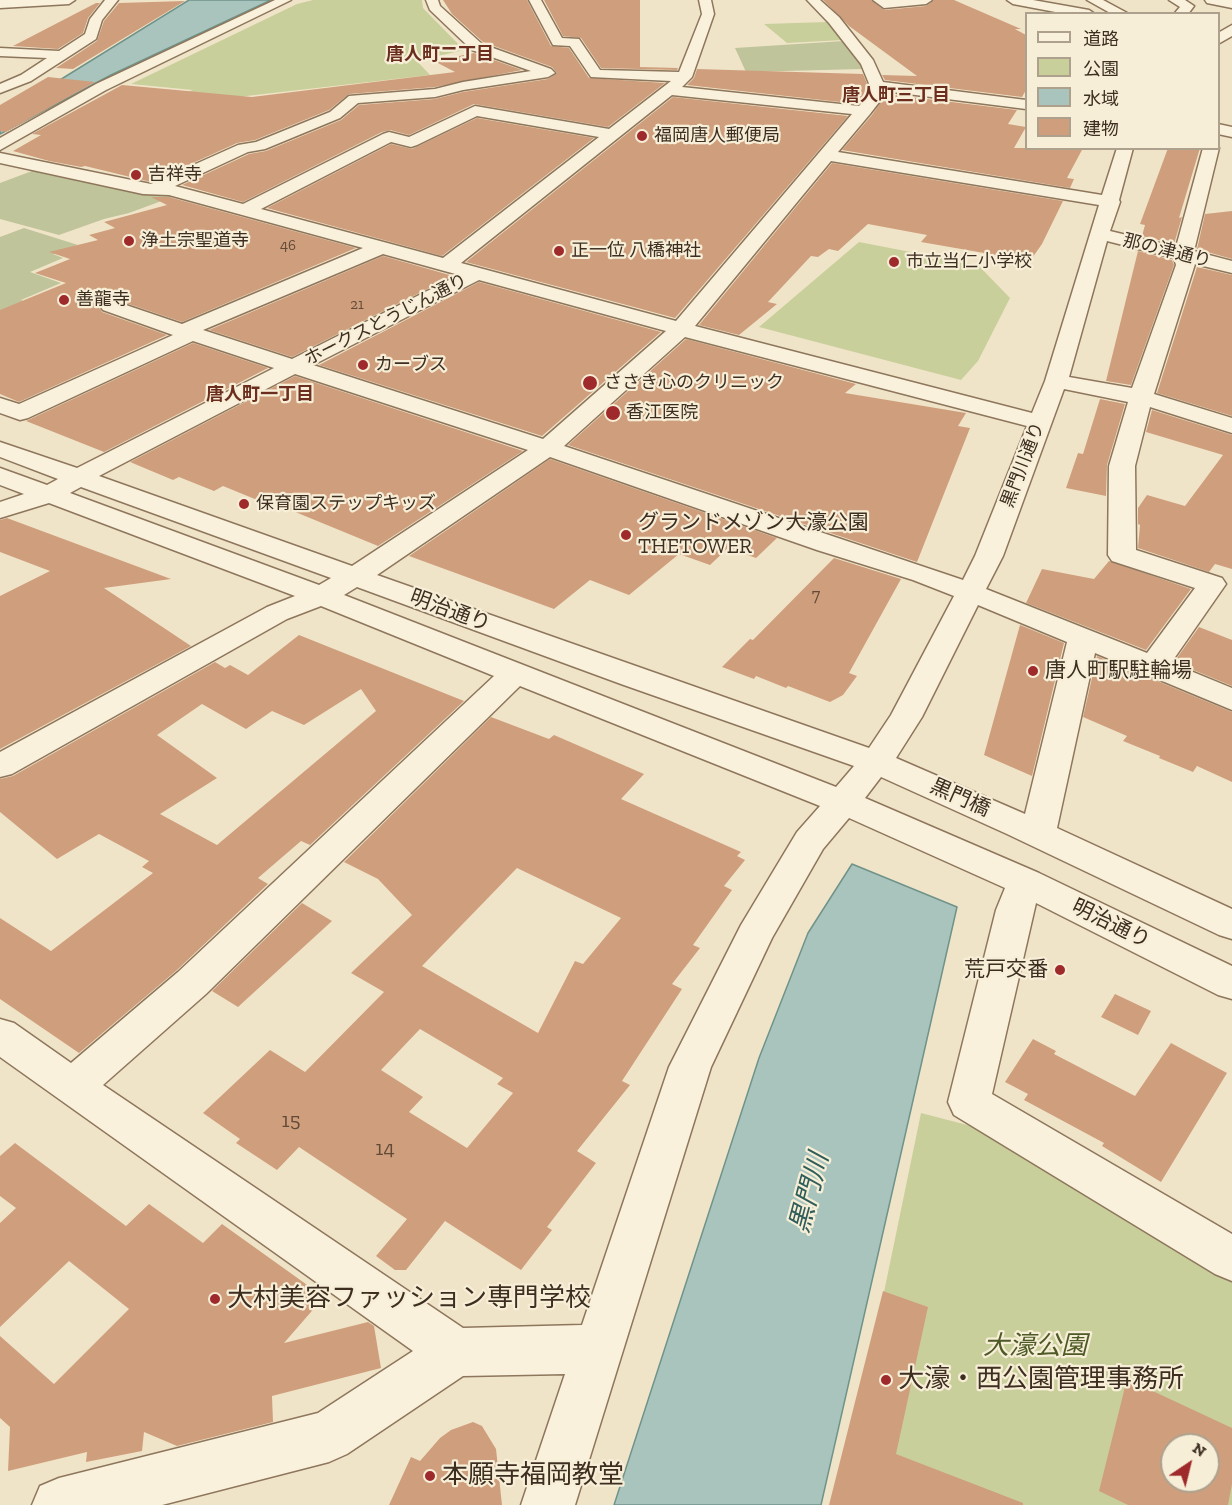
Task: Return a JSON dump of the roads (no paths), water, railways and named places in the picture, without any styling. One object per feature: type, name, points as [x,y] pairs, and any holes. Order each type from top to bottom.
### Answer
[{"type":"street","points":[[0,3],[69,0]]},
{"type":"street","points":[[0,89],[26,78],[91,36],[96,19],[112,0]]},
{"type":"street","points":[[0,145],[101,87],[285,0]]},
{"type":"street","points":[[432,0],[434,7],[477,47],[548,73]]},
{"type":"street","points":[[536,0],[558,42],[574,42],[596,74]]},
{"type":"street","points":[[448,264],[685,77],[708,14],[705,0]]},
{"type":"street","points":[[813,0],[821,0]]},
{"type":"street","points":[[0,766],[277,613],[321,596],[397,552],[547,448],[681,329],[875,97],[877,86],[868,63],[834,20],[813,0]]},
{"type":"street","points":[[879,0],[884,4],[926,0]]},
{"type":"street","points":[[1013,0],[1078,12]]},
{"type":"street","points":[[1093,0],[1119,12]]},
{"type":"street","points":[[1175,0],[1188,6],[1182,12]]},
{"type":"street","points":[[1211,0],[1232,4]]},
{"type":"street","points":[[1221,47],[1232,29]]},
{"type":"street","points":[[0,52],[63,55]]},
{"type":"street","points":[[157,188],[244,148],[259,146],[335,115],[354,99],[435,93],[463,86],[548,73],[685,77]]},
{"type":"street","points":[[877,86],[1025,104]]},
{"type":"street","points":[[669,90],[865,111]]},
{"type":"street","points":[[246,210],[389,138],[411,142],[476,111],[612,134]]},
{"type":"street","name":"黒門川通り","points":[[548,1505],[690,1067],[754,935],[810,841],[857,808],[888,767],[906,717],[989,556],[1056,381],[1111,202],[1124,150]]},
{"type":"street","points":[[1153,667],[1212,584],[1122,555],[1122,466],[1141,397],[1186,265],[1184,255],[1210,150]]},
{"type":"street","points":[[826,155],[1111,202]]},
{"type":"street","points":[[0,158],[143,189],[157,188],[246,210],[681,329],[1039,422]]},
{"type":"street","name":"那の津通り","points":[[1101,234],[1232,267]]},
{"type":"street","points":[[0,405],[20,413],[216,316],[383,247]]},
{"type":"street","name":"ホークスとうじん通り","points":[[0,510],[48,495],[107,461],[478,273]]},
{"type":"street","points":[[110,306],[294,368],[547,448],[970,591],[1232,700]]},
{"type":"street","points":[[1056,381],[1141,397],[1232,426]]},
{"type":"street","name":"明治通り","points":[[0,449],[632,678],[769,723],[888,767]]},
{"type":"street","name":"明治通り","points":[[0,476],[321,596],[857,808]]},
{"type":"street","points":[[1083,638],[1029,829],[1232,925]]},
{"type":"street","points":[[72,1087],[192,983],[515,673]]},
{"type":"street","name":"黒門橋","points":[[888,767],[1029,829]]},
{"type":"street","points":[[857,808],[1008,873],[1015,910],[969,1102],[1232,1259]]},
{"type":"street","name":"明治通り","points":[[1008,873],[1232,984]]},
{"type":"street","points":[[0,1035],[456,1352]]},
{"type":"street","points":[[59,1505],[329,1436],[456,1352],[600,1349]]},
{"type":"water","points":[[189,0],[271,0],[111,75],[0,134],[0,117]]},
{"type":"water","name":"黒門川","points":[[852,864],[957,907],[821,1505],[614,1505],[759,1058],[808,933]]},
{"type":"place","name":"福岡唐人郵便局","points":[[642,136]]},
{"type":"place","name":"吉祥寺","points":[[136,175]]},
{"type":"place","name":"浄土宗聖道寺","points":[[129,241]]},
{"type":"place","name":"正一位 八橋神社","points":[[559,251]]},
{"type":"place","name":"市立当仁小学校","points":[[894,262]]},
{"type":"place","name":"善龍寺","points":[[64,300]]},
{"type":"place","name":"カーブス","points":[[363,365]]},
{"type":"place","name":"ささき心のクリニック","points":[[590,383]]},
{"type":"place","name":"香江医院","points":[[613,413]]},
{"type":"place","name":"保育園ステップキッズ","points":[[244,504]]},
{"type":"place","name":"グランドメゾン大濠公園 THETOWER","points":[[626,535]]},
{"type":"place","name":"唐人町駅駐輪場","points":[[1033,671]]},
{"type":"place","name":"荒戸交番","points":[[1060,970]]},
{"type":"place","name":"大村美容ファッション専門学校","points":[[215,1299]]},
{"type":"place","name":"大濠・西公園管理事務所","points":[[886,1380]]},
{"type":"place","name":"本願寺福岡教堂","points":[[430,1476]]},
{"type":"district","name":"唐人町二丁目","points":[[440,55]]},
{"type":"district","name":"唐人町三丁目","points":[[896,96]]},
{"type":"district","name":"唐人町一丁目","points":[[260,395]]},
{"type":"park label","name":"大濠公園","points":[[1035,1347]]}]
